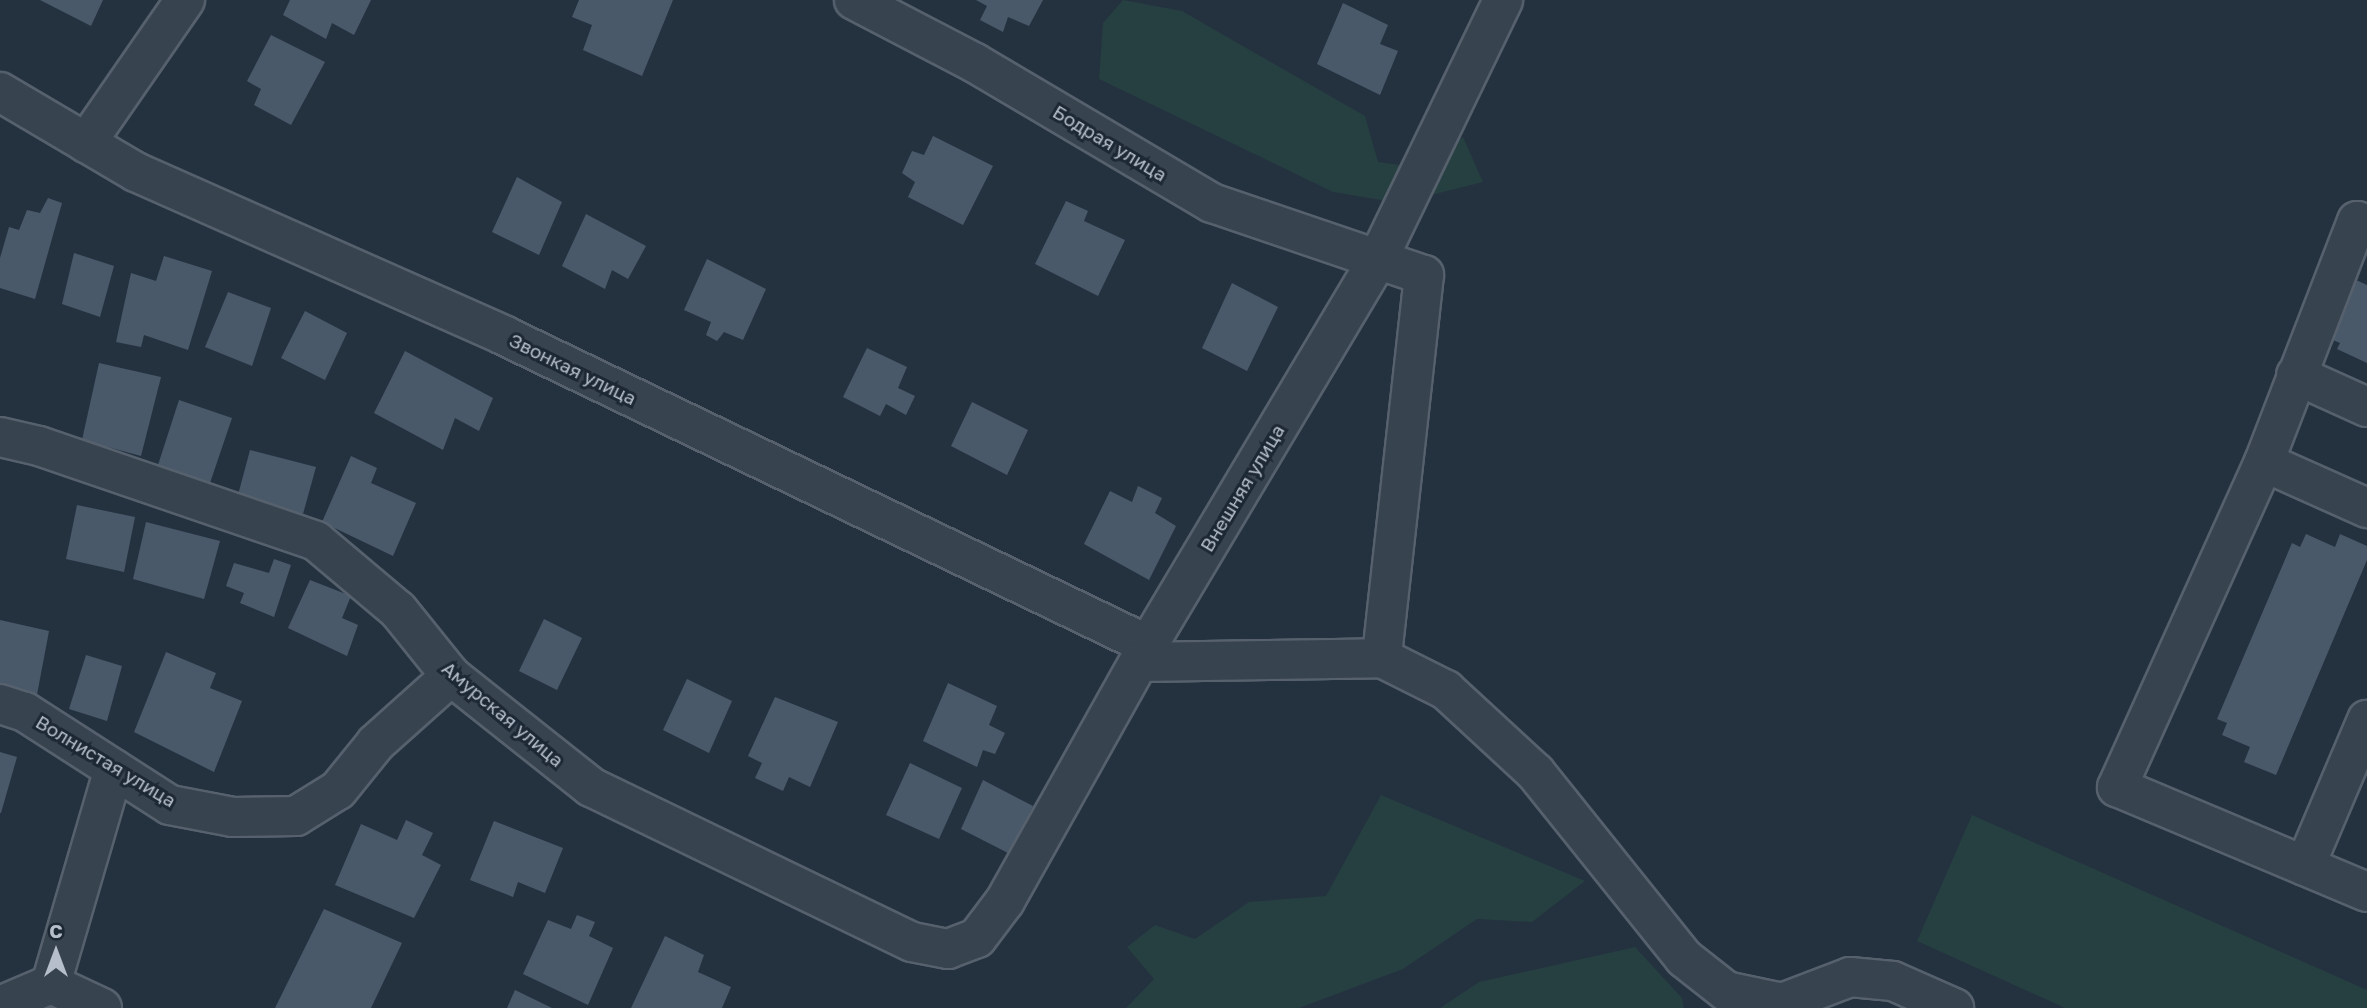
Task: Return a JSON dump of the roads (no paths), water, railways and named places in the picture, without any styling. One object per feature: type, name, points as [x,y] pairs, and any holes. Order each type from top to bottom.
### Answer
[{"type":"street","points":[[86,142],[185,0]]},
{"type":"street","name":"Бодрая улица","points":[[854,0],[975,63],[1212,203],[1424,275],[1382,657]]},
{"type":"street","name":"Внешняя улица","points":[[948,949],[977,938],[1005,901],[1144,654],[1377,261],[1503,0]]},
{"type":"street","name":"Звонкая улица","points":[[0,92],[136,172],[503,335],[1144,654]]},
{"type":"street","points":[[2367,226],[2357,221],[2264,463],[2116,787],[2367,892]]},
{"type":"street","points":[[2296,376],[2367,407]]},
{"type":"street","name":"Амурская улица","points":[[0,437],[39,446],[316,541],[398,610],[451,676],[591,787],[912,942],[948,949]]},
{"type":"street","points":[[2264,463],[2367,508]]},
{"type":"street","points":[[1144,654],[1382,657],[1446,690],[1535,772],[1684,958],[1726,991],[1782,1003],[1850,977],[1886,994],[1954,1008]]},
{"type":"street","name":"Волнистая улица","points":[[0,704],[25,712],[170,805],[233,817],[296,816],[338,790],[376,743],[451,676]]},
{"type":"street","points":[[2305,866],[2367,720]]},
{"type":"street","points":[[51,984],[114,769]]},
{"type":"street","points":[[0,1006],[51,984],[102,1008]]}]
